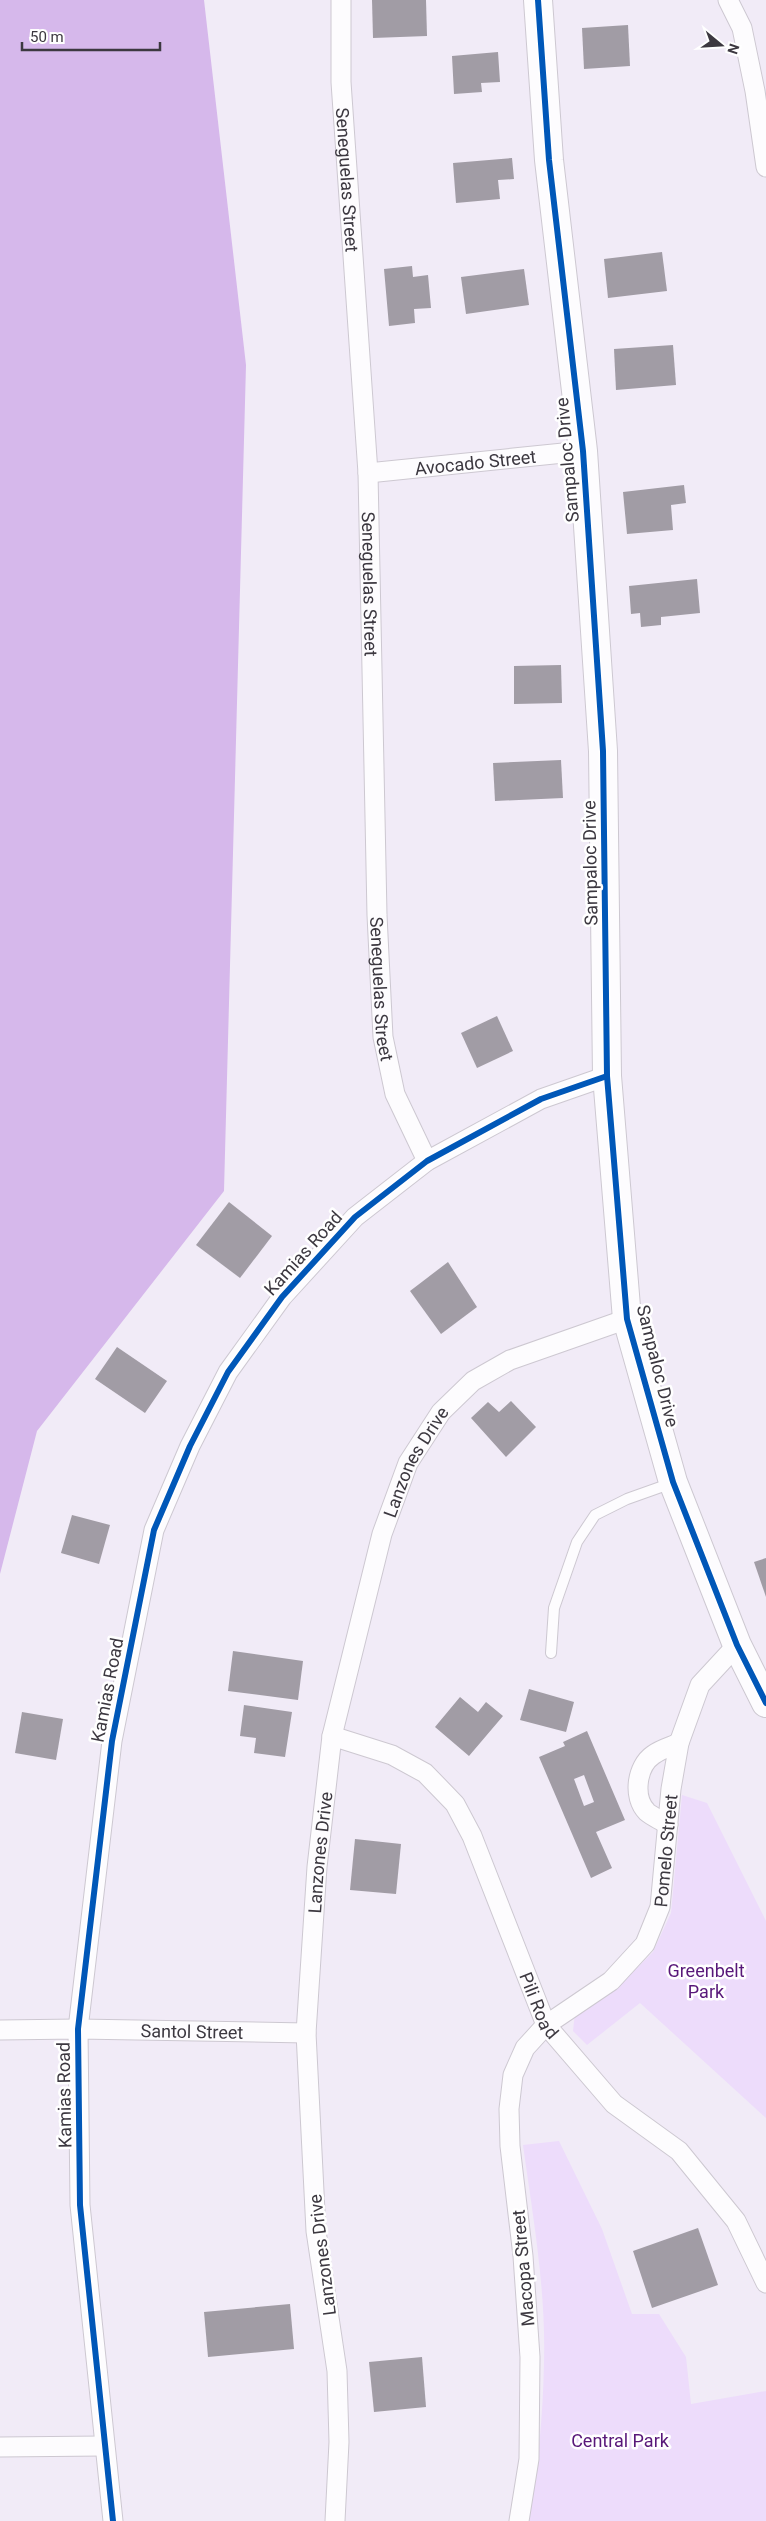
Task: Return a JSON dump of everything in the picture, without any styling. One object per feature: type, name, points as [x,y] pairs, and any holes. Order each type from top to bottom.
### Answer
[{"type":"street","name":"Seneguelas Street","points":[[341,0],[341,82],[368,473],[377,915],[383,1037],[395,1094],[427,1161]]},
{"type":"street","name":"Sampaloc Drive","points":[[538,0],[549,160],[583,452],[604,751],[607,1076],[627,1319],[673,1482],[737,1645],[766,1703]]},
{"type":"street","points":[[728,0],[742,28],[756,91],[766,167]]},
{"type":"street","name":"Avocado Street","points":[[368,473],[583,452]]},
{"type":"street","name":"Kamias Road","points":[[113,2521],[80,2205],[78,2029],[112,1741],[154,1530],[190,1446],[228,1372],[282,1298],[355,1217],[427,1161],[541,1099],[607,1076]]},
{"type":"street","name":"Lanzones Drive","points":[[335,2521],[339,2442],[337,2371],[316,2231],[306,2033],[317,1867],[332,1736],[382,1534],[408,1463],[441,1412],[473,1381],[510,1360],[627,1319]]},
{"type":"street","name":"Pomelo Street","points":[[546,2025],[611,1981],[645,1944],[660,1907],[678,1743],[700,1685],[737,1645]]},
{"type":"street","name":"Pili Road","points":[[332,1736],[392,1755],[425,1773],[454,1804],[472,1836],[546,2025],[614,2104],[679,2151],[736,2221],[766,2283]]},
{"type":"street","points":[[668,1825],[647,1811],[641,1802],[638,1782],[646,1762],[653,1755],[678,1743]]},
{"type":"street","name":"Macopa Street","points":[[519,2521],[529,2459],[530,2357],[508,2109],[513,2075],[525,2048],[546,2025]]},
{"type":"street","name":"Santol Street","points":[[0,2030],[78,2029],[306,2033]]},
{"type":"street","points":[[0,2447],[104,2446]]},
{"type":"lane","points":[[551,1653],[554,1608],[577,1542],[596,1515],[627,1499],[673,1482]]},
{"type":"green space","name":"Greenbelt Park","points":[[682,1795],[707,1803],[766,1921],[766,2118],[640,2003],[587,2045],[573,2031],[575,2013],[615,1990],[653,1952],[671,1913]]},
{"type":"green space","name":"Central Park","points":[[559,2141],[602,2229],[632,2314],[659,2314],[686,2357],[691,2404],[766,2391],[766,2521],[529,2521],[541,2422],[544,2335],[541,2280],[523,2145]]},
{"type":"shaded area","points":[[0,0],[204,0],[246,365],[224,1191],[37,1431],[0,1574]]},
{"type":"building","points":[[372,0],[426,0],[427,36],[373,38]]},
{"type":"building","points":[[628,25],[630,66],[584,69],[582,28]]},
{"type":"building","points":[[498,52],[500,82],[481,83],[482,92],[454,94],[452,56]]},
{"type":"building","points":[[512,158],[514,179],[498,180],[500,199],[456,203],[453,163]]},
{"type":"building","points":[[662,252],[667,291],[608,298],[604,259]]},
{"type":"building","points":[[412,266],[413,277],[428,275],[431,308],[414,309],[415,323],[389,326],[384,269]]},
{"type":"building","points":[[524,269],[529,305],[466,314],[461,277]]},
{"type":"building","points":[[673,345],[676,385],[616,390],[614,349]]},
{"type":"building","points":[[684,485],[686,503],[671,505],[673,530],[627,534],[623,492]]},
{"type":"building","points":[[697,579],[700,613],[661,617],[661,625],[641,627],[640,613],[631,614],[629,586]]},
{"type":"building","points":[[561,665],[562,703],[514,704],[514,666]]},
{"type":"building","points":[[561,760],[563,798],[495,801],[493,763]]},
{"type":"building","points":[[497,1016],[513,1051],[477,1068],[461,1033]]},
{"type":"building","points":[[229,1202],[272,1236],[240,1278],[196,1245]]},
{"type":"building","points":[[448,1262],[477,1307],[441,1334],[410,1291]]},
{"type":"building","points":[[117,1347],[167,1381],[145,1413],[95,1379]]},
{"type":"building","points":[[511,1401],[536,1427],[506,1457],[471,1418],[488,1402],[499,1412]]},
{"type":"building","points":[[72,1515],[110,1525],[99,1564],[61,1553]]},
{"type":"building","points":[[766,1558],[766,1597],[754,1562]]},
{"type":"building","points":[[233,1651],[303,1661],[298,1700],[228,1691]]},
{"type":"building","points":[[529,1689],[574,1702],[566,1732],[520,1720]]},
{"type":"building","points":[[460,1697],[478,1712],[486,1702],[503,1716],[469,1756],[435,1727]]},
{"type":"building","points":[[244,1705],[292,1712],[285,1757],[254,1753],[256,1738],[240,1736]]},
{"type":"building","points":[[22,1712],[63,1719],[56,1760],[15,1753]]},
{"type":"building","points":[[587,1731],[625,1820],[596,1832],[612,1868],[591,1878],[539,1757],[565,1746],[563,1742]],"holes":[[[584,1775],[594,1802],[584,1806],[574,1779]]]},
{"type":"building","points":[[355,1839],[401,1844],[396,1894],[350,1890]]},
{"type":"building","points":[[698,2228],[718,2285],[652,2308],[633,2251]]},
{"type":"building","points":[[290,2304],[294,2349],[208,2357],[204,2312]]},
{"type":"building","points":[[422,2357],[426,2407],[374,2412],[369,2362]]},
{"type":"cycle path","points":[[538,0],[549,160],[583,451],[603,751],[607,1076],[627,1319],[673,1482],[737,1645],[766,1703]]},
{"type":"cycle path","points":[[113,2521],[80,2205],[78,2029],[112,1741],[154,1530],[190,1446],[228,1372],[282,1297],[355,1217],[427,1161],[541,1099],[607,1076]]}]
